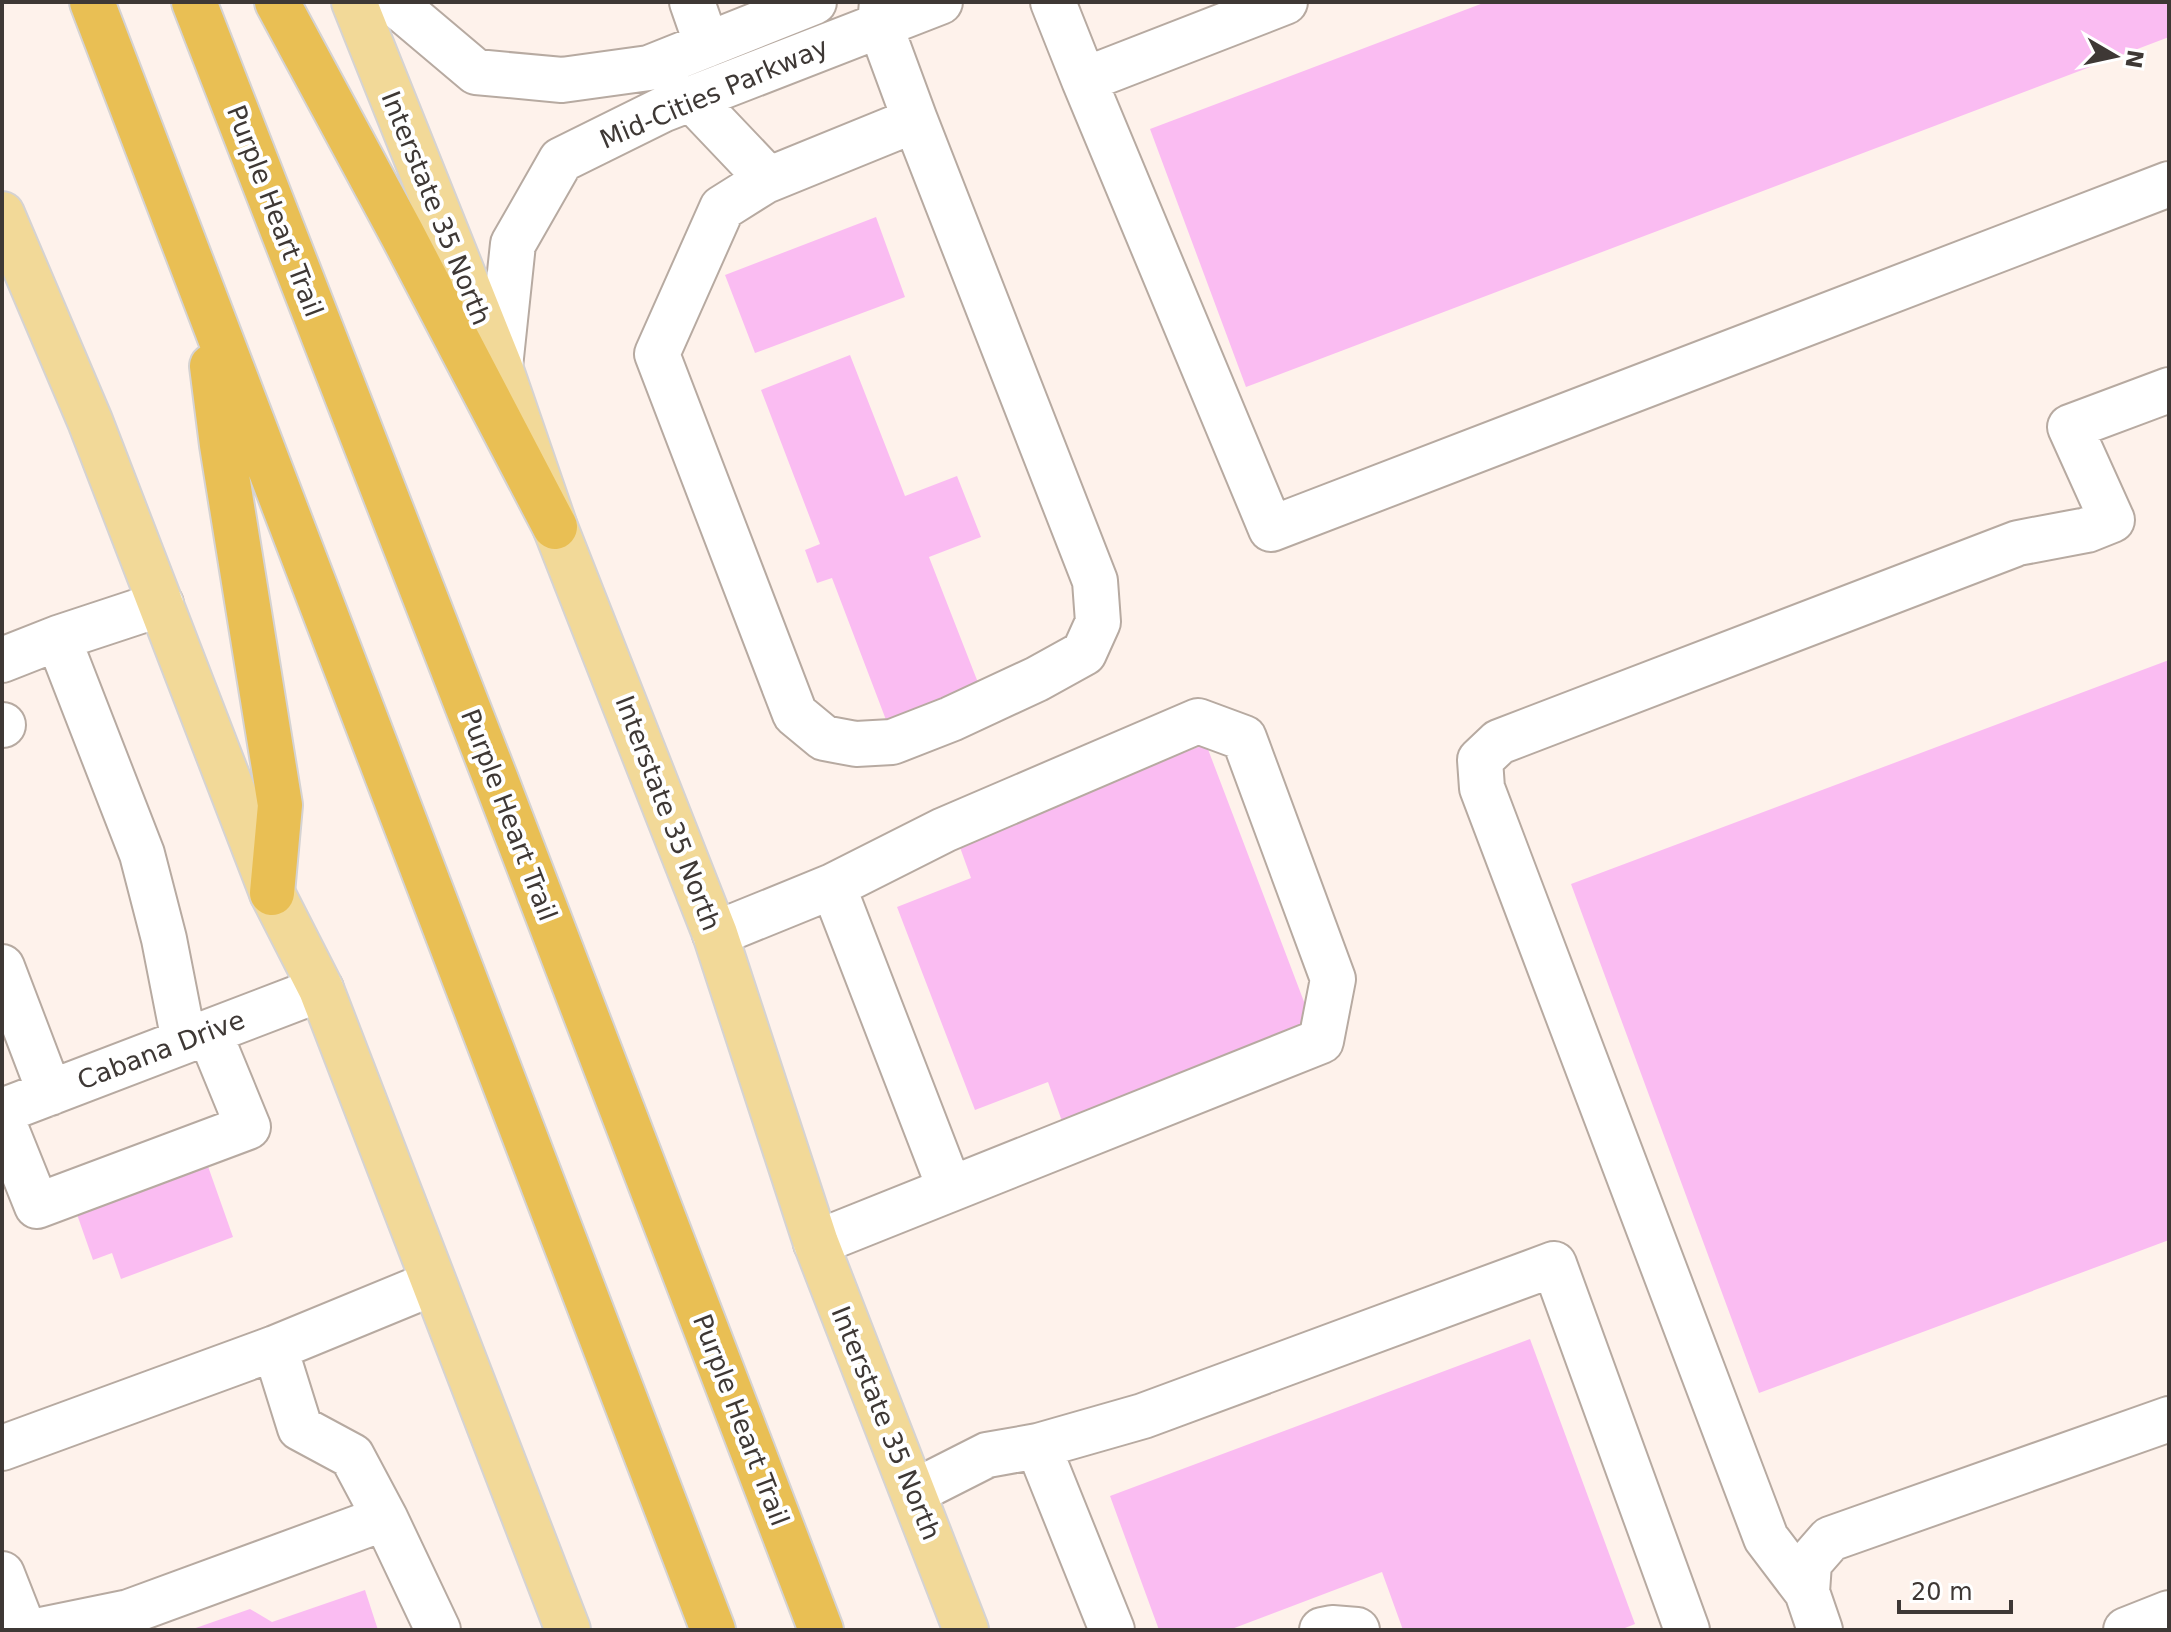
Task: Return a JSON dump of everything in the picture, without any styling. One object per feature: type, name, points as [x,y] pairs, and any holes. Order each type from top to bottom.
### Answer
[{"type":"highway","points":[[92,2],[713,1630]]},
{"type":"highway","name":"Purple Heart Trail","points":[[194,2],[502,795],[821,1630]]},
{"type":"highway","points":[[277,2],[555,527]]},
{"type":"highway","points":[[202,292],[222,445],[280,805],[272,893]]},
{"type":"main road","name":"Interstate 35 North","points":[[354,2],[500,367],[555,527],[715,934],[816,1243],[966,1630]]},
{"type":"main road","points":[[2,214],[90,421],[272,893],[321,989],[568,1630]]},
{"type":"street","name":"Mid-Cities Parkway","points":[[393,2],[476,72],[562,80],[649,68],[814,2]]},
{"type":"street","points":[[692,2],[707,45]]},
{"type":"street","name":"Mid-Cities Parkway","points":[[500,367],[513,244],[561,160],[662,110],[881,14],[940,2]]},
{"type":"street","points":[[1053,2],[1271,529],[2169,184]]},
{"type":"street","points":[[1084,80],[1285,2]]},
{"type":"street","points":[[881,14],[915,120],[1095,581],[1098,622],[1084,653],[1008,692],[892,742],[856,744],[824,738],[795,714],[657,354],[722,208],[768,179],[915,120]]},
{"type":"street","points":[[691,98],[768,179]]},
{"type":"street","points":[[1813,1611],[1766,1538],[1482,788],[1480,760],[1499,742],[2018,543],[2087,530],[2112,520],[2070,427],[2169,390]]},
{"type":"street","points":[[2,660],[161,604]]},
{"type":"street","points":[[2,1119],[37,1206],[248,1127],[197,1036],[164,939],[142,854],[58,638]]},
{"type":"street","points":[[715,934],[833,886],[944,830],[1198,721],[1244,738],[1333,979],[1321,1041],[816,1243]]},
{"type":"street","points":[[833,886],[950,1189]]},
{"type":"street","points":[[2,967],[50,1093]]},
{"type":"street","name":"Cabana Drive","points":[[2,1111],[321,989]]},
{"type":"street","points":[[914,1492],[987,1455],[1038,1446],[1143,1416],[1554,1264],[1687,1630]]},
{"type":"street","points":[[2,1448],[275,1348],[433,1283]]},
{"type":"street","points":[[275,1348],[300,1428],[352,1456],[438,1630]]},
{"type":"street","points":[[1813,1611],[1809,1563],[1830,1539],[2169,1419]]},
{"type":"street","points":[[1038,1446],[1112,1630]]},
{"type":"street","points":[[41,1630],[132,1621],[385,1518]]},
{"type":"street","points":[[2,1574],[24,1630]]},
{"type":"street","points":[[2126,1630],[2169,1613]]},
{"type":"street","points":[[1322,1630],[1357,1630]]},
{"type":"building","points":[[1486,2],[2169,2],[2169,37],[1246,387],[1150,129]]},
{"type":"building","points":[[876,217],[905,297],[755,353],[725,275]]},
{"type":"building","points":[[850,355],[905,496],[957,476],[981,537],[929,557],[984,698],[891,733],[832,578],[817,583],[805,550],[820,544],[761,390]]},
{"type":"building","points":[[2169,660],[2169,1240],[1759,1393],[1571,884]]},
{"type":"building","points":[[1206,744],[1314,1028],[1063,1124],[1048,1082],[975,1110],[897,907],[971,878],[957,839]]},
{"type":"building","points":[[204,1155],[233,1237],[121,1279],[112,1253],[93,1260],[73,1203]]},
{"type":"building","points":[[1530,1339],[1635,1624],[1620,1630],[1403,1630],[1382,1572],[1229,1630],[1159,1630],[1110,1496]]},
{"type":"building","points":[[365,1590],[378,1630],[190,1630],[250,1609],[272,1622]]}]
